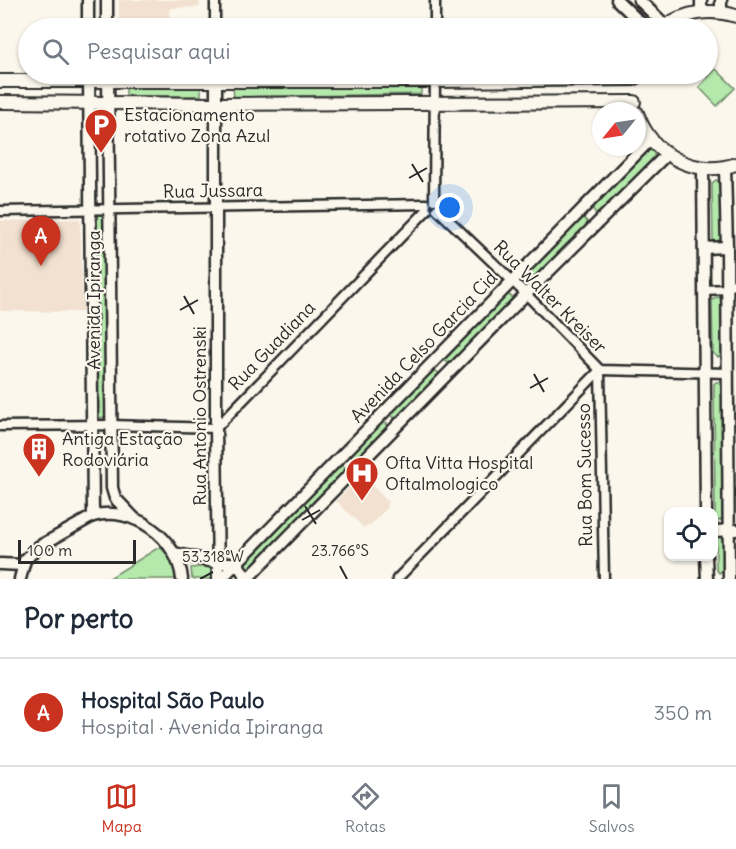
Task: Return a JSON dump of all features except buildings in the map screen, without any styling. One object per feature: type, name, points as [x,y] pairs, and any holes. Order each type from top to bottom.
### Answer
[{"type":"main road","points":[[680,18],[701,6],[721,6],[736,16]]},
{"type":"main road","points":[[0,81],[18,80]]},
{"type":"main road","points":[[615,102],[625,92],[623,84]]},
{"type":"main road","points":[[634,84],[636,102]]},
{"type":"main road","points":[[0,102],[216,104],[592,102]]},
{"type":"main road","points":[[646,132],[667,154],[678,161],[703,168],[730,165]]},
{"type":"street","points":[[88,0],[88,18]]},
{"type":"street","points":[[107,0],[107,18]]},
{"type":"street","points":[[215,0],[215,18]]},
{"type":"street","points":[[435,0],[435,18]]},
{"type":"street","points":[[617,0],[636,18]]},
{"type":"street","points":[[639,0],[656,18]]},
{"type":"street","name":"Avenida Ipiranga","points":[[89,84],[93,516]]},
{"type":"street","name":"Avenida Ipiranga","points":[[108,84],[112,488],[122,508],[134,518]]},
{"type":"street","name":"Rua Antonio Ostrenski","points":[[216,84],[216,428],[220,579]]},
{"type":"street","points":[[431,206],[435,84]]},
{"type":"street","name":"Avenida Celso Garcia Cid","points":[[220,579],[651,139]]},
{"type":"street","name":"Avenida Celso Garcia Cid","points":[[247,579],[526,294],[667,154]]},
{"type":"street","points":[[729,579],[732,530],[727,373],[732,286],[727,247],[730,165]]},
{"type":"street","points":[[703,168],[706,507]]},
{"type":"street","name":"Rua Jussara","points":[[0,211],[431,206]]},
{"type":"street","name":"Rua Walter Kreiser","points":[[431,206],[512,280],[600,370],[727,373]]},
{"type":"street","name":"Rua Guadiana","points":[[216,428],[431,206]]},
{"type":"street","points":[[583,208],[598,222]]},
{"type":"street","points":[[704,248],[727,247]]},
{"type":"street","points":[[704,290],[732,286]]},
{"type":"street","points":[[434,361],[448,375]]},
{"type":"street","points":[[397,579],[600,370]]},
{"type":"street","name":"Rua Bom Sucesso","points":[[600,370],[604,579]]},
{"type":"street","points":[[382,413],[397,427]]},
{"type":"street","points":[[0,426],[111,425],[216,428]]},
{"type":"street","points":[[342,454],[357,468]]},
{"type":"street","points":[[20,579],[24,560],[38,547],[93,516],[103,513],[120,513],[134,518],[163,538],[174,553],[182,579]]},
{"type":"street","points":[[195,558],[209,554],[218,546]]},
{"type":"street","points":[[174,553],[218,563],[237,563],[247,579]]},
{"type":"street","points":[[706,561],[706,579]]},
{"type":"street","points":[[0,564],[23,565]]},
{"type":"shaded area","points":[[119,0],[199,0],[200,7],[170,8],[170,18],[119,18]]},
{"type":"shaded area","points":[[80,219],[83,312],[0,311],[0,221]]},
{"type":"shaded area","name":"Ofta Vitta Hospital Oftalmologico","points":[[362,475],[388,502],[387,508],[364,528],[336,501]]},
{"type":"green space","points":[[718,71],[735,88],[717,106],[699,87],[702,84],[718,84]]},
{"type":"green space","points":[[421,86],[421,94],[234,97],[233,88]]},
{"type":"green space","points":[[126,87],[201,87],[201,96],[126,96]]},
{"type":"green space","points":[[654,151],[654,157],[602,211],[595,213],[592,207],[642,156],[646,156],[646,152]]},
{"type":"green space","points":[[716,180],[720,182],[721,242],[719,243],[713,241],[712,183]]},
{"type":"green space","points":[[95,214],[107,214],[109,417],[98,418]]},
{"type":"green space","points":[[584,218],[589,224],[587,228],[534,280],[527,279],[526,272],[579,220]]},
{"type":"green space","points":[[507,294],[512,297],[512,300],[451,364],[445,361],[444,358]]},
{"type":"green space","points":[[716,297],[721,298],[723,355],[718,357],[713,353],[712,300]]},
{"type":"green space","points":[[433,369],[439,373],[438,376],[398,419],[394,418],[391,414],[393,411]]},
{"type":"green space","points":[[720,382],[723,386],[724,518],[719,521],[718,507],[715,507],[714,384]]},
{"type":"green space","points":[[381,422],[387,423],[387,429],[359,458],[355,460],[352,458],[351,451]]},
{"type":"green space","points":[[342,465],[346,473],[246,569],[243,561],[338,466]]},
{"type":"green space","points":[[718,535],[724,536],[724,570],[719,573],[716,569]]},
{"type":"green space","points":[[161,548],[172,559],[178,579],[108,579],[156,549]]},
{"type":"green space","points":[[209,566],[213,571],[213,579],[192,579],[191,568]]},
{"type":"place","name":"Estacionamento rotativo Zona Azul","points":[[101,154]]},
{"type":"place","name":"Hospital São Paulo","points":[[41,266]]},
{"type":"place","name":"Antiga Estação Rodoviária","points":[[39,478]]},
{"type":"place","name":"Ofta Vitta Hospital Oftalmologico","points":[[362,502]]}]
